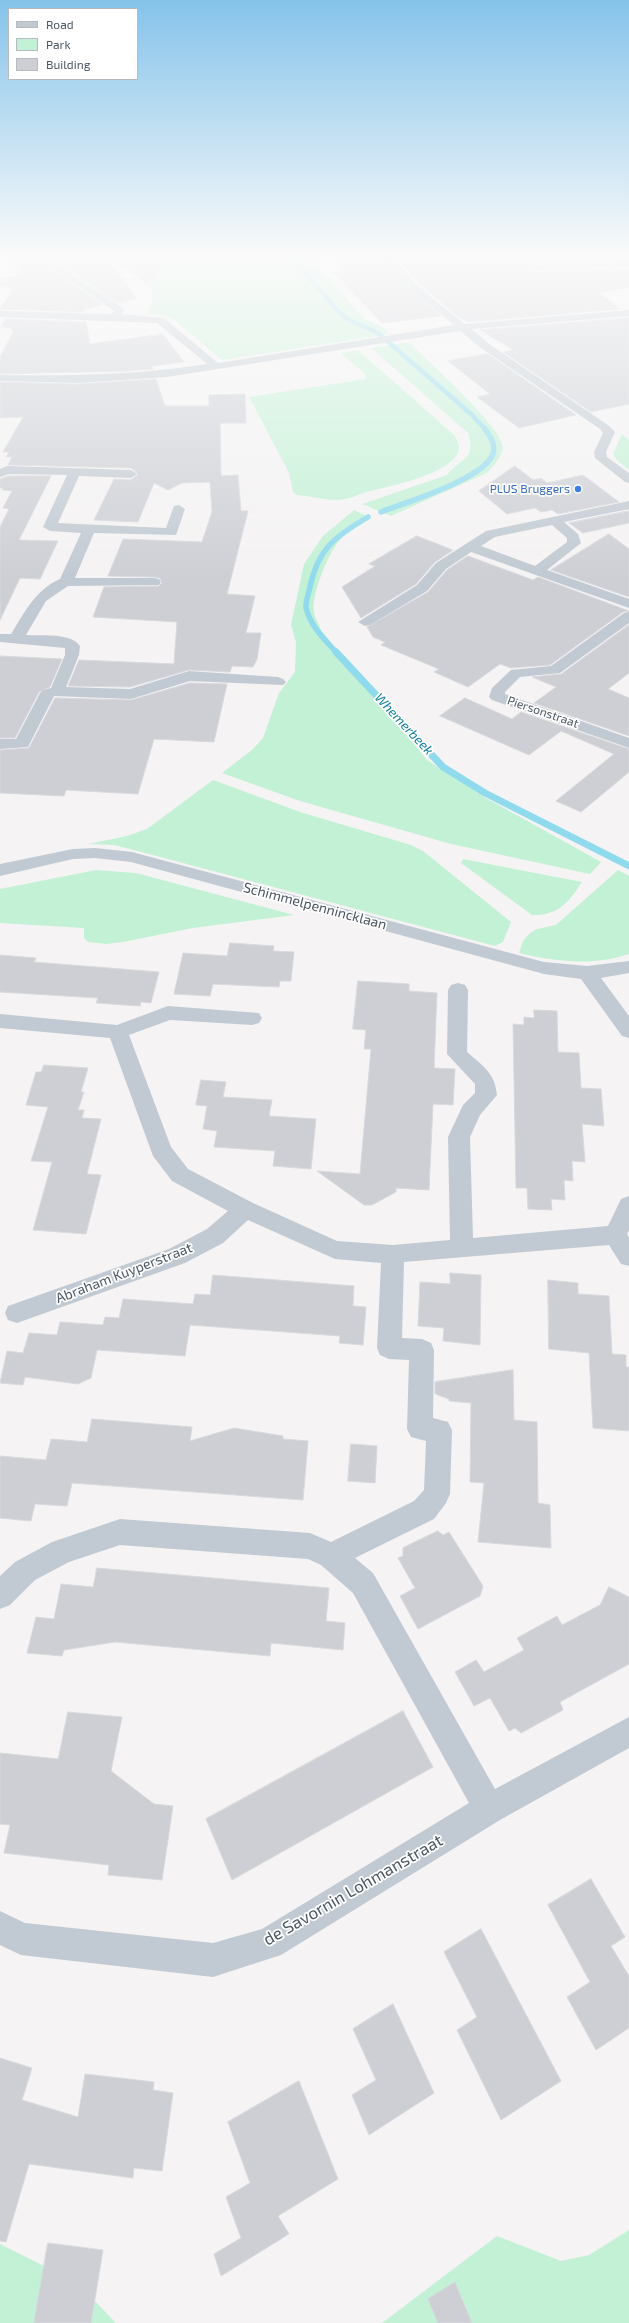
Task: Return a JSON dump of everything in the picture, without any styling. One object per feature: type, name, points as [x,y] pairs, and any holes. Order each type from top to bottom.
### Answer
[{"type":"street","points":[[210,361],[215,366]]},
{"type":"street","points":[[0,378],[121,379],[244,361]]},
{"type":"street","points":[[508,361],[604,427],[609,432],[600,452],[601,458],[629,479]]},
{"type":"street","points":[[0,473],[7,470],[131,474]]},
{"type":"street","points":[[76,472],[50,527],[170,532],[179,509]]},
{"type":"street","points":[[365,622],[422,588],[441,566],[491,534],[629,505]]},
{"type":"street","points":[[537,571],[574,543],[573,537],[554,521]]},
{"type":"street","points":[[66,582],[89,529]]},
{"type":"street","points":[[470,547],[629,604]]},
{"type":"street","points":[[16,639],[44,592],[54,586],[66,582],[154,582]]},
{"type":"street","name":"Piersonstraat","points":[[629,616],[554,670],[516,673],[497,691],[498,697],[629,743]]},
{"type":"street","points":[[0,638],[65,642],[73,646],[72,655],[57,691]]},
{"type":"street","points":[[0,744],[22,744],[48,693],[57,691],[131,694],[189,676],[278,682]]},
{"type":"street","name":"Schimmelpennincklaan","points":[[0,870],[73,854],[95,853],[132,857],[544,968],[587,974],[629,967]]},
{"type":"street","points":[[587,974],[629,1032]]},
{"type":"street","points":[[458,990],[457,1054],[485,1081],[486,1095],[471,1111],[460,1137],[462,1248]]},
{"type":"street","points":[[0,1021],[118,1032],[168,1014],[252,1018]]},
{"type":"street","points":[[118,1032],[161,1150],[180,1175],[244,1209],[335,1250],[393,1254],[615,1235]]},
{"type":"street","points":[[615,1235],[629,1205]]},
{"type":"street","name":"Abraham Kuyperstraat","points":[[16,1313],[178,1256],[215,1236],[244,1209]]},
{"type":"street","points":[[615,1235],[629,1257]]},
{"type":"street","points":[[331,1556],[424,1510],[436,1494],[439,1430],[420,1429],[422,1350],[389,1348],[393,1254]]},
{"type":"street","points":[[0,1595],[25,1571],[62,1552],[120,1532],[310,1546],[331,1556],[363,1582],[489,1810]]},
{"type":"street","name":"de Savornin Lohmanstraat","points":[[0,1927],[21,1939],[214,1960],[269,1943],[489,1810],[629,1732]]},
{"type":"green space","points":[[351,361],[371,361],[453,434],[459,446],[455,457],[444,466],[429,474],[410,481],[348,498],[334,500],[297,495],[293,492],[289,473],[249,397],[365,379],[366,377],[364,373]]},
{"type":"green space","points":[[386,361],[430,361],[477,409],[499,437],[503,450],[500,457],[487,473],[391,516],[362,504],[447,475],[469,453],[470,442],[468,433]]},
{"type":"green space","points":[[622,434],[629,440],[629,470],[617,460],[613,454]]},
{"type":"green space","points":[[354,510],[371,518],[342,537],[325,565],[317,587],[313,606],[321,630],[427,760],[486,798],[601,862],[590,874],[451,844],[300,801],[222,773],[252,750],[263,738],[279,693],[295,672],[296,642],[291,625],[304,564],[323,536]]},
{"type":"green space","points":[[213,780],[300,812],[411,845],[423,851],[511,922],[503,942],[495,946],[134,850],[114,845],[88,844],[127,836],[147,829]]},
{"type":"green space","points":[[463,859],[582,882],[572,896],[556,910],[541,915],[532,915],[461,863]]},
{"type":"green space","points":[[96,870],[136,873],[294,915],[193,928],[106,944],[88,942],[84,938],[84,928],[0,923],[0,889]]},
{"type":"green space","points":[[618,870],[629,876],[629,954],[602,960],[574,961],[547,959],[519,953],[523,941],[530,933],[537,929],[556,925]]},
{"type":"green space","points":[[629,2230],[629,2323],[382,2323],[497,2236],[561,2261],[589,2255]]},
{"type":"green space","points":[[0,2244],[44,2266],[90,2296],[116,2323],[0,2323]]},
{"type":"building","points":[[0,361],[184,362],[152,366],[153,369],[130,371],[0,374]]},
{"type":"building","points":[[449,361],[499,361],[576,415],[519,428],[477,397],[490,394]]},
{"type":"building","points":[[517,361],[629,361],[629,404],[591,412]]},
{"type":"building","points":[[156,379],[165,406],[209,406],[209,395],[245,394],[246,423],[220,423],[221,476],[238,475],[241,511],[248,511],[227,594],[255,596],[246,633],[261,633],[257,659],[253,667],[232,666],[230,672],[189,670],[130,687],[68,686],[79,660],[174,664],[177,622],[93,617],[104,587],[159,586],[162,583],[160,578],[154,577],[108,576],[123,539],[202,542],[212,512],[210,482],[182,483],[168,490],[154,483],[138,522],[94,520],[114,479],[131,480],[138,474],[131,468],[8,465],[12,457],[6,457],[9,452],[3,452],[23,417],[0,418],[0,382],[78,384]]},
{"type":"building","points":[[515,466],[533,480],[541,478],[547,483],[583,475],[619,502],[558,514],[552,510],[541,512],[535,508],[507,514],[479,491]]},
{"type":"building","points":[[9,476],[51,476],[19,540],[58,541],[40,579],[20,578],[0,620],[0,527],[9,509],[3,508],[12,491],[2,490],[3,488],[0,488],[0,479]]},
{"type":"building","points":[[629,511],[629,523],[583,533],[569,523]]},
{"type":"building","points":[[609,534],[629,549],[629,597],[551,570]]},
{"type":"building","points":[[417,536],[453,550],[435,562],[416,584],[361,618],[342,587],[375,566],[369,564]]},
{"type":"building","points":[[468,556],[533,580],[538,577],[629,611],[623,612],[550,665],[511,668],[500,664],[468,687],[434,672],[439,669],[381,645],[385,642],[373,637],[367,627],[428,592],[447,570]]},
{"type":"building","points":[[629,625],[629,673],[608,689],[629,698],[629,736],[534,703],[556,687],[532,677],[561,674]]},
{"type":"building","points":[[0,656],[62,659],[50,687],[39,692],[15,738],[0,738]]},
{"type":"building","points":[[190,683],[227,684],[214,742],[154,739],[138,794],[66,790],[64,796],[0,793],[0,750],[29,748],[55,698],[131,700]]},
{"type":"building","points":[[465,698],[512,719],[521,712],[629,749],[629,772],[581,812],[556,801],[614,754],[561,731],[529,755],[440,716]]},
{"type":"building","points":[[230,943],[274,946],[273,951],[294,952],[291,981],[280,981],[279,987],[213,984],[210,996],[174,994],[183,953],[227,956]]},
{"type":"building","points":[[0,955],[36,958],[34,962],[159,972],[151,1003],[141,1002],[140,1006],[96,1003],[98,998],[0,992]]},
{"type":"building","points":[[358,981],[409,984],[409,991],[437,993],[434,1068],[455,1069],[453,1105],[433,1104],[429,1190],[396,1188],[396,1192],[372,1205],[364,1205],[317,1171],[360,1174],[371,1049],[364,1049],[366,1030],[353,1029]]},
{"type":"building","points":[[534,1010],[557,1011],[558,1052],[579,1053],[581,1088],[601,1089],[604,1126],[582,1124],[585,1162],[572,1161],[573,1181],[564,1180],[565,1200],[551,1199],[552,1210],[528,1209],[527,1188],[516,1188],[513,1024],[524,1025],[524,1017],[534,1018]]},
{"type":"building","points":[[44,1065],[88,1068],[81,1092],[84,1092],[78,1110],[84,1110],[82,1118],[101,1119],[87,1174],[101,1175],[86,1234],[33,1230],[52,1162],[31,1161],[48,1107],[26,1105],[36,1072],[41,1072]]},
{"type":"building","points":[[201,1080],[226,1082],[223,1097],[272,1100],[269,1116],[316,1119],[311,1169],[273,1166],[275,1151],[214,1147],[217,1131],[203,1129],[207,1106],[196,1105]]},
{"type":"building","points":[[450,1273],[481,1275],[480,1345],[443,1341],[444,1328],[418,1326],[420,1282],[450,1284]]},
{"type":"building","points":[[213,1275],[354,1286],[353,1306],[366,1307],[363,1345],[339,1343],[340,1336],[190,1325],[185,1356],[97,1350],[91,1378],[78,1384],[25,1377],[23,1385],[0,1383],[7,1351],[23,1353],[29,1333],[57,1335],[60,1322],[103,1325],[105,1317],[119,1318],[123,1299],[193,1304],[195,1294],[210,1295]]},
{"type":"building","points":[[548,1280],[578,1283],[578,1294],[609,1296],[612,1354],[626,1355],[626,1367],[629,1367],[629,1431],[593,1428],[589,1353],[549,1349]]},
{"type":"building","points":[[513,1370],[514,1420],[537,1422],[538,1503],[550,1505],[551,1548],[478,1542],[484,1483],[470,1482],[471,1403],[449,1401],[449,1399],[435,1394],[435,1382]]},
{"type":"building","points":[[92,1419],[192,1427],[190,1441],[234,1428],[283,1436],[283,1439],[308,1441],[303,1500],[72,1483],[67,1506],[35,1504],[31,1521],[0,1518],[0,1456],[46,1460],[51,1439],[87,1442]]},
{"type":"building","points":[[351,1444],[377,1446],[375,1483],[348,1481]]},
{"type":"building","points":[[438,1531],[443,1535],[449,1532],[483,1586],[480,1596],[418,1629],[400,1596],[415,1588],[398,1558],[403,1556],[403,1548]]},
{"type":"building","points":[[97,1568],[329,1588],[326,1621],[345,1623],[343,1650],[271,1643],[270,1656],[115,1642],[64,1650],[62,1656],[27,1653],[36,1617],[54,1619],[61,1584],[93,1587]]},
{"type":"building","points":[[609,1587],[629,1597],[629,1664],[560,1702],[563,1710],[521,1733],[515,1728],[509,1731],[490,1698],[474,1706],[455,1672],[476,1660],[484,1672],[524,1650],[517,1638],[557,1616],[562,1625],[600,1605]]},
{"type":"building","points":[[403,1711],[433,1767],[232,1880],[206,1819]]},
{"type":"building","points":[[68,1712],[122,1717],[111,1771],[154,1804],[173,1806],[162,1880],[108,1875],[109,1865],[4,1853],[10,1825],[0,1824],[0,1753],[58,1759]]},
{"type":"building","points":[[591,1879],[625,1937],[611,1946],[629,1976],[629,2028],[596,2050],[567,1997],[590,1982],[548,1905]]},
{"type":"building","points":[[481,1929],[561,2081],[501,2120],[457,2030],[477,2017],[444,1952]]},
{"type":"building","points":[[393,2004],[434,2093],[369,2135],[352,2095],[376,2080],[353,2029]]},
{"type":"building","points":[[0,2058],[32,2068],[22,2100],[78,2117],[85,2074],[154,2082],[153,2090],[173,2093],[162,2171],[134,2168],[133,2178],[29,2164],[6,2242],[0,2241]]},
{"type":"building","points":[[299,2081],[338,2179],[278,2216],[289,2234],[221,2276],[214,2254],[241,2238],[226,2197],[250,2183],[228,2122]]},
{"type":"building","points":[[48,2243],[103,2250],[91,2323],[34,2323]]},
{"type":"building","points":[[455,2282],[472,2323],[438,2323],[428,2299]]},
{"type":"waterway","name":"Whemerbeek","points":[[411,361],[471,414],[486,430]]},
{"type":"waterway","name":"Whemerbeek","points":[[381,512],[443,489],[460,481],[487,463],[493,454],[494,447],[492,440],[485,429]]},
{"type":"waterway","name":"Whemerbeek","points":[[337,653],[319,633],[311,621],[306,608],[307,600],[313,574],[323,553],[338,537],[368,517]]},
{"type":"waterway","name":"Whemerbeek","points":[[336,652],[443,767],[485,793],[629,866]]},
{"type":"place","name":"PLUS Bruggers","points":[[578,489]]}]
